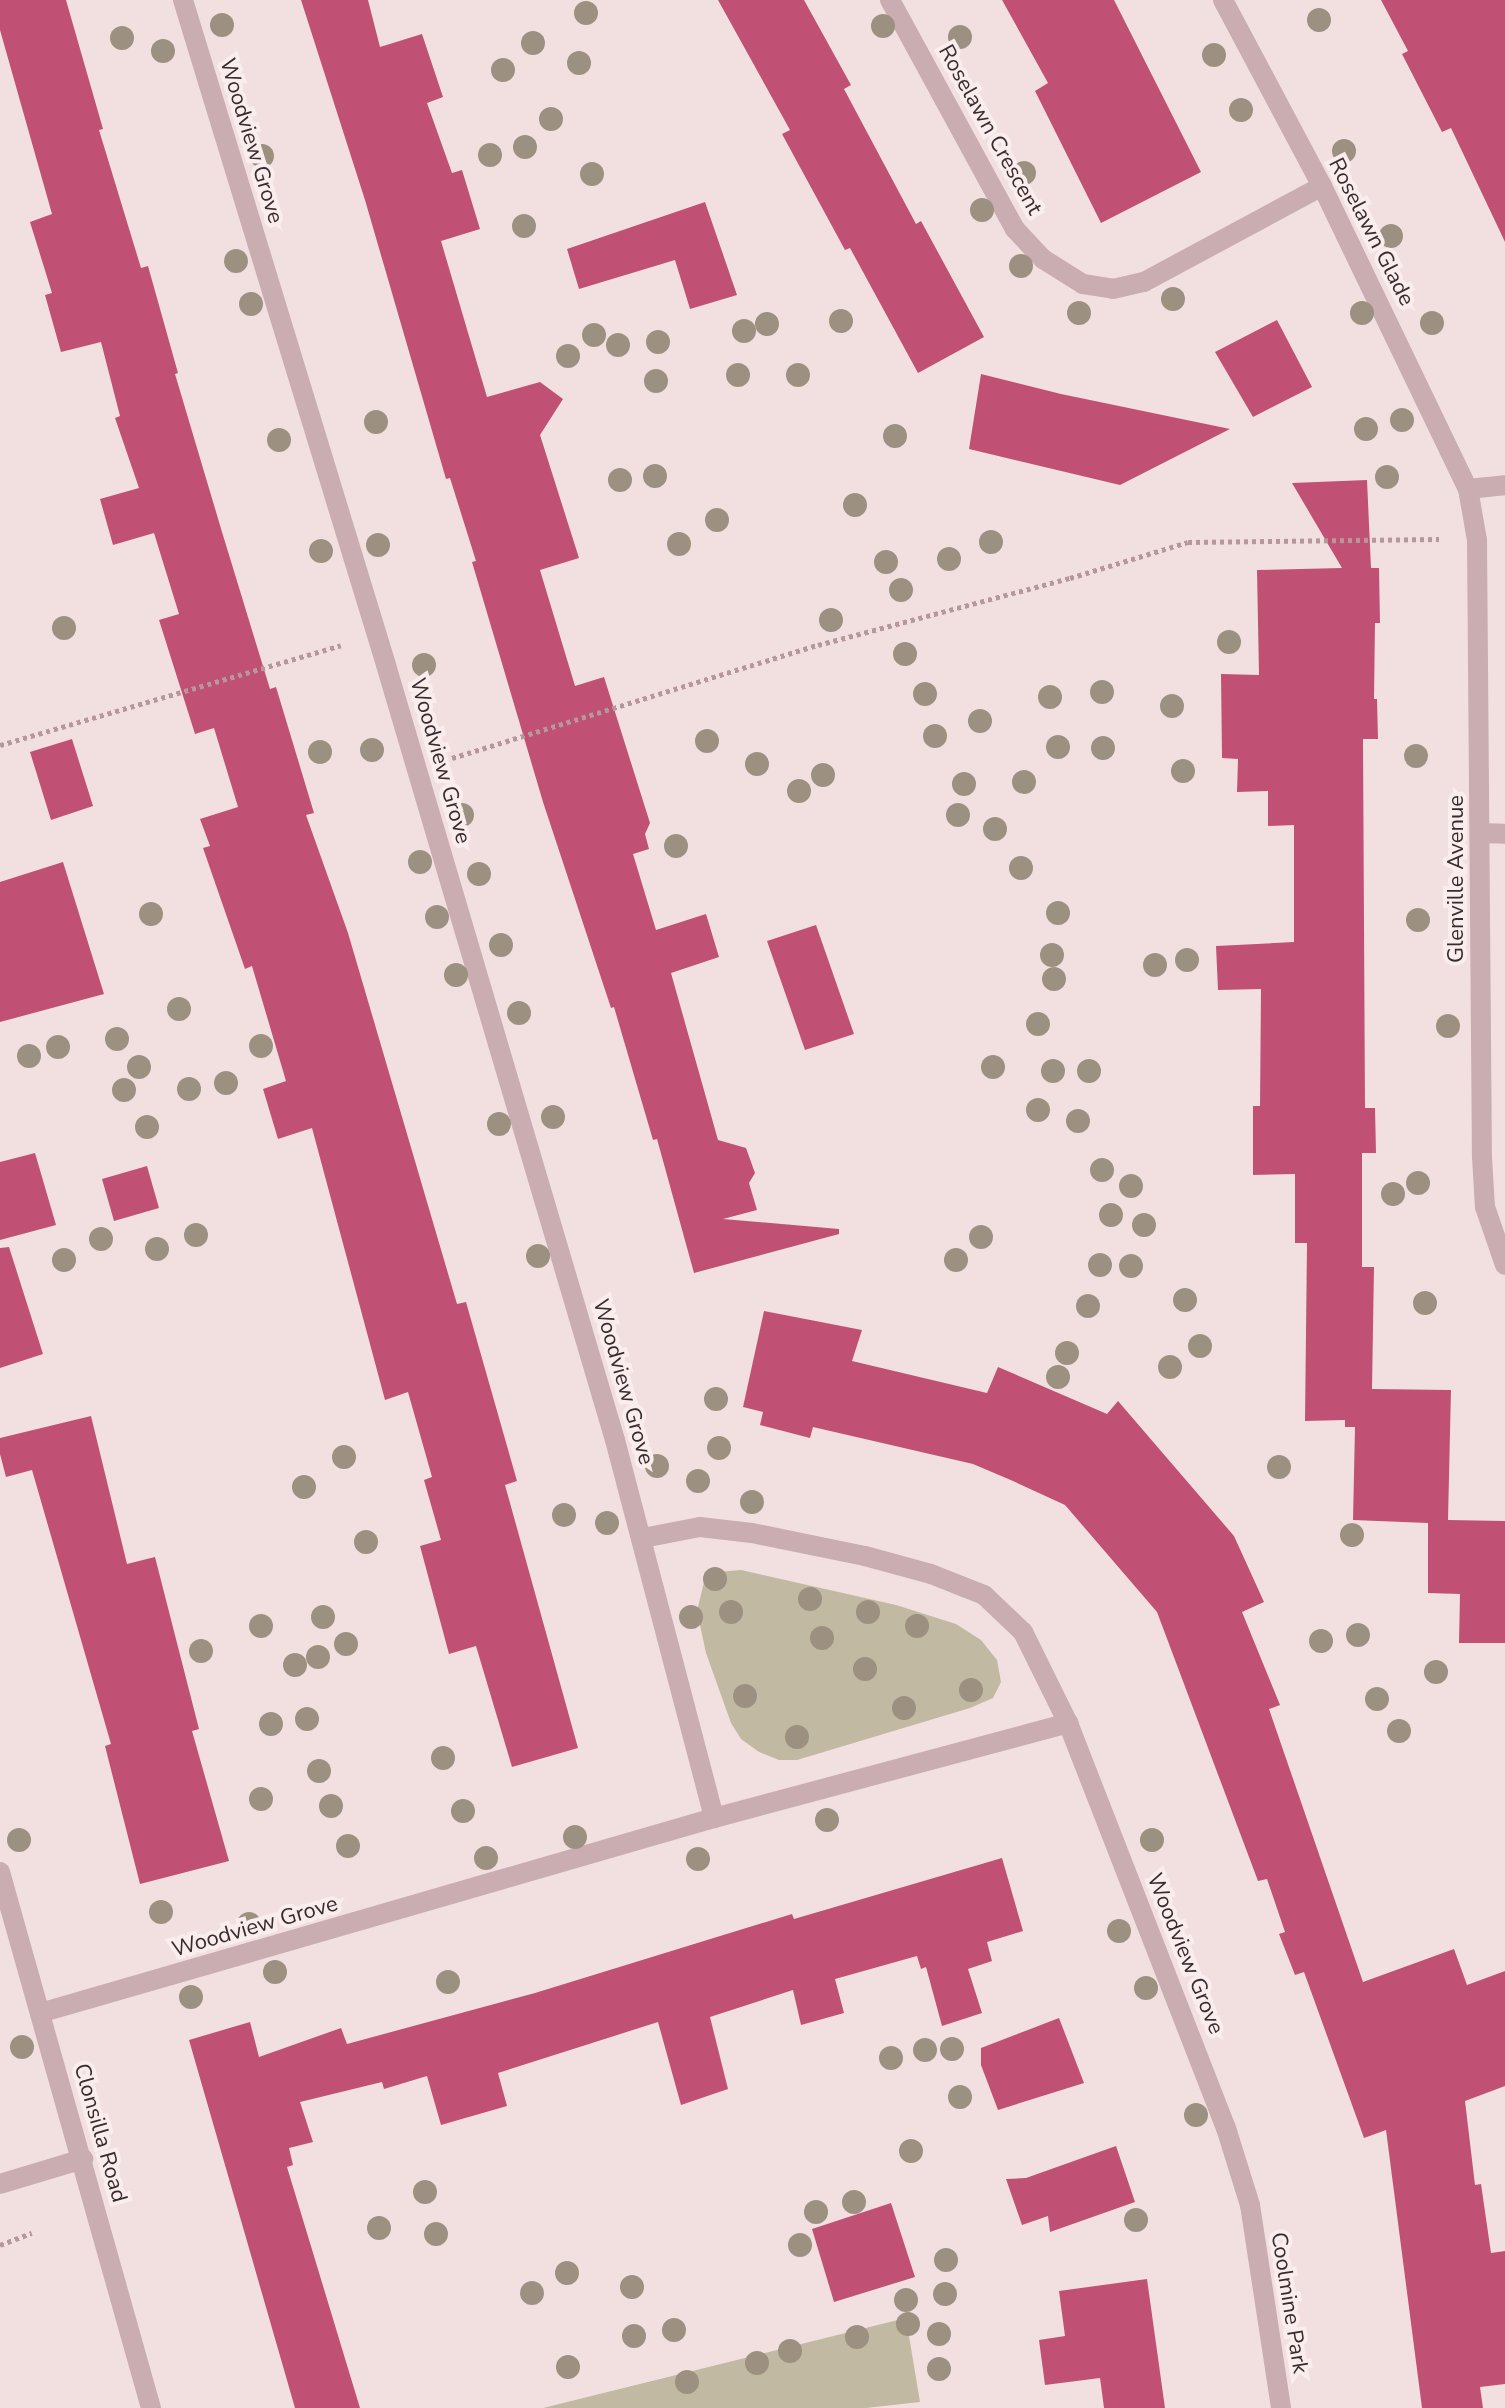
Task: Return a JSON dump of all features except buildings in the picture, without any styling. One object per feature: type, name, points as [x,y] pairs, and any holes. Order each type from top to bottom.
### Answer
[{"type":"street","name":"Woodview Grove","points":[[183,0],[377,635],[643,1538],[714,1818]]},
{"type":"street","name":"Roselawn Crescent","points":[[890,0],[1015,229],[1043,259],[1083,284],[1113,289],[1144,282],[1322,186]]},
{"type":"street","name":"Roselawn Glade","points":[[1223,0],[1322,186],[1468,489]]},
{"type":"street","points":[[1468,489],[1505,485]]},
{"type":"street","name":"Glenville Avenue","points":[[1468,489],[1477,540],[1482,1157],[1485,1207],[1505,1265]]},
{"type":"street","points":[[1481,833],[1505,834]]},
{"type":"street","name":"Woodview Grove","points":[[643,1538],[700,1527],[752,1533],[865,1556],[931,1574],[984,1595],[1023,1632],[1068,1723],[1192,2034],[1250,2205]]},
{"type":"street","name":"Woodview Grove","points":[[40,2013],[714,1818],[1068,1723]]},
{"type":"street","name":"Clonsilla Road","points":[[0,1872],[151,2408]]},
{"type":"street","points":[[0,2184],[83,2159]]},
{"type":"street","name":"Coolmine Park","points":[[1250,2205],[1281,2408]]},
{"type":"path","points":[[417,769],[818,645],[1070,578],[1188,542],[1477,540]]},
{"type":"path","points":[[0,745],[377,635]]},
{"type":"path","points":[[0,2245],[32,2233]]},
{"type":"shaded area","points":[[741,1570],[896,1605],[956,1624],[981,1640],[997,1660],[1001,1682],[993,1698],[970,1708],[797,1760],[779,1760],[759,1752],[741,1739],[731,1723],[706,1653],[697,1611],[705,1578],[717,1572]]},
{"type":"shaded area","points":[[906,2318],[920,2402],[866,2408],[543,2408]]}]
